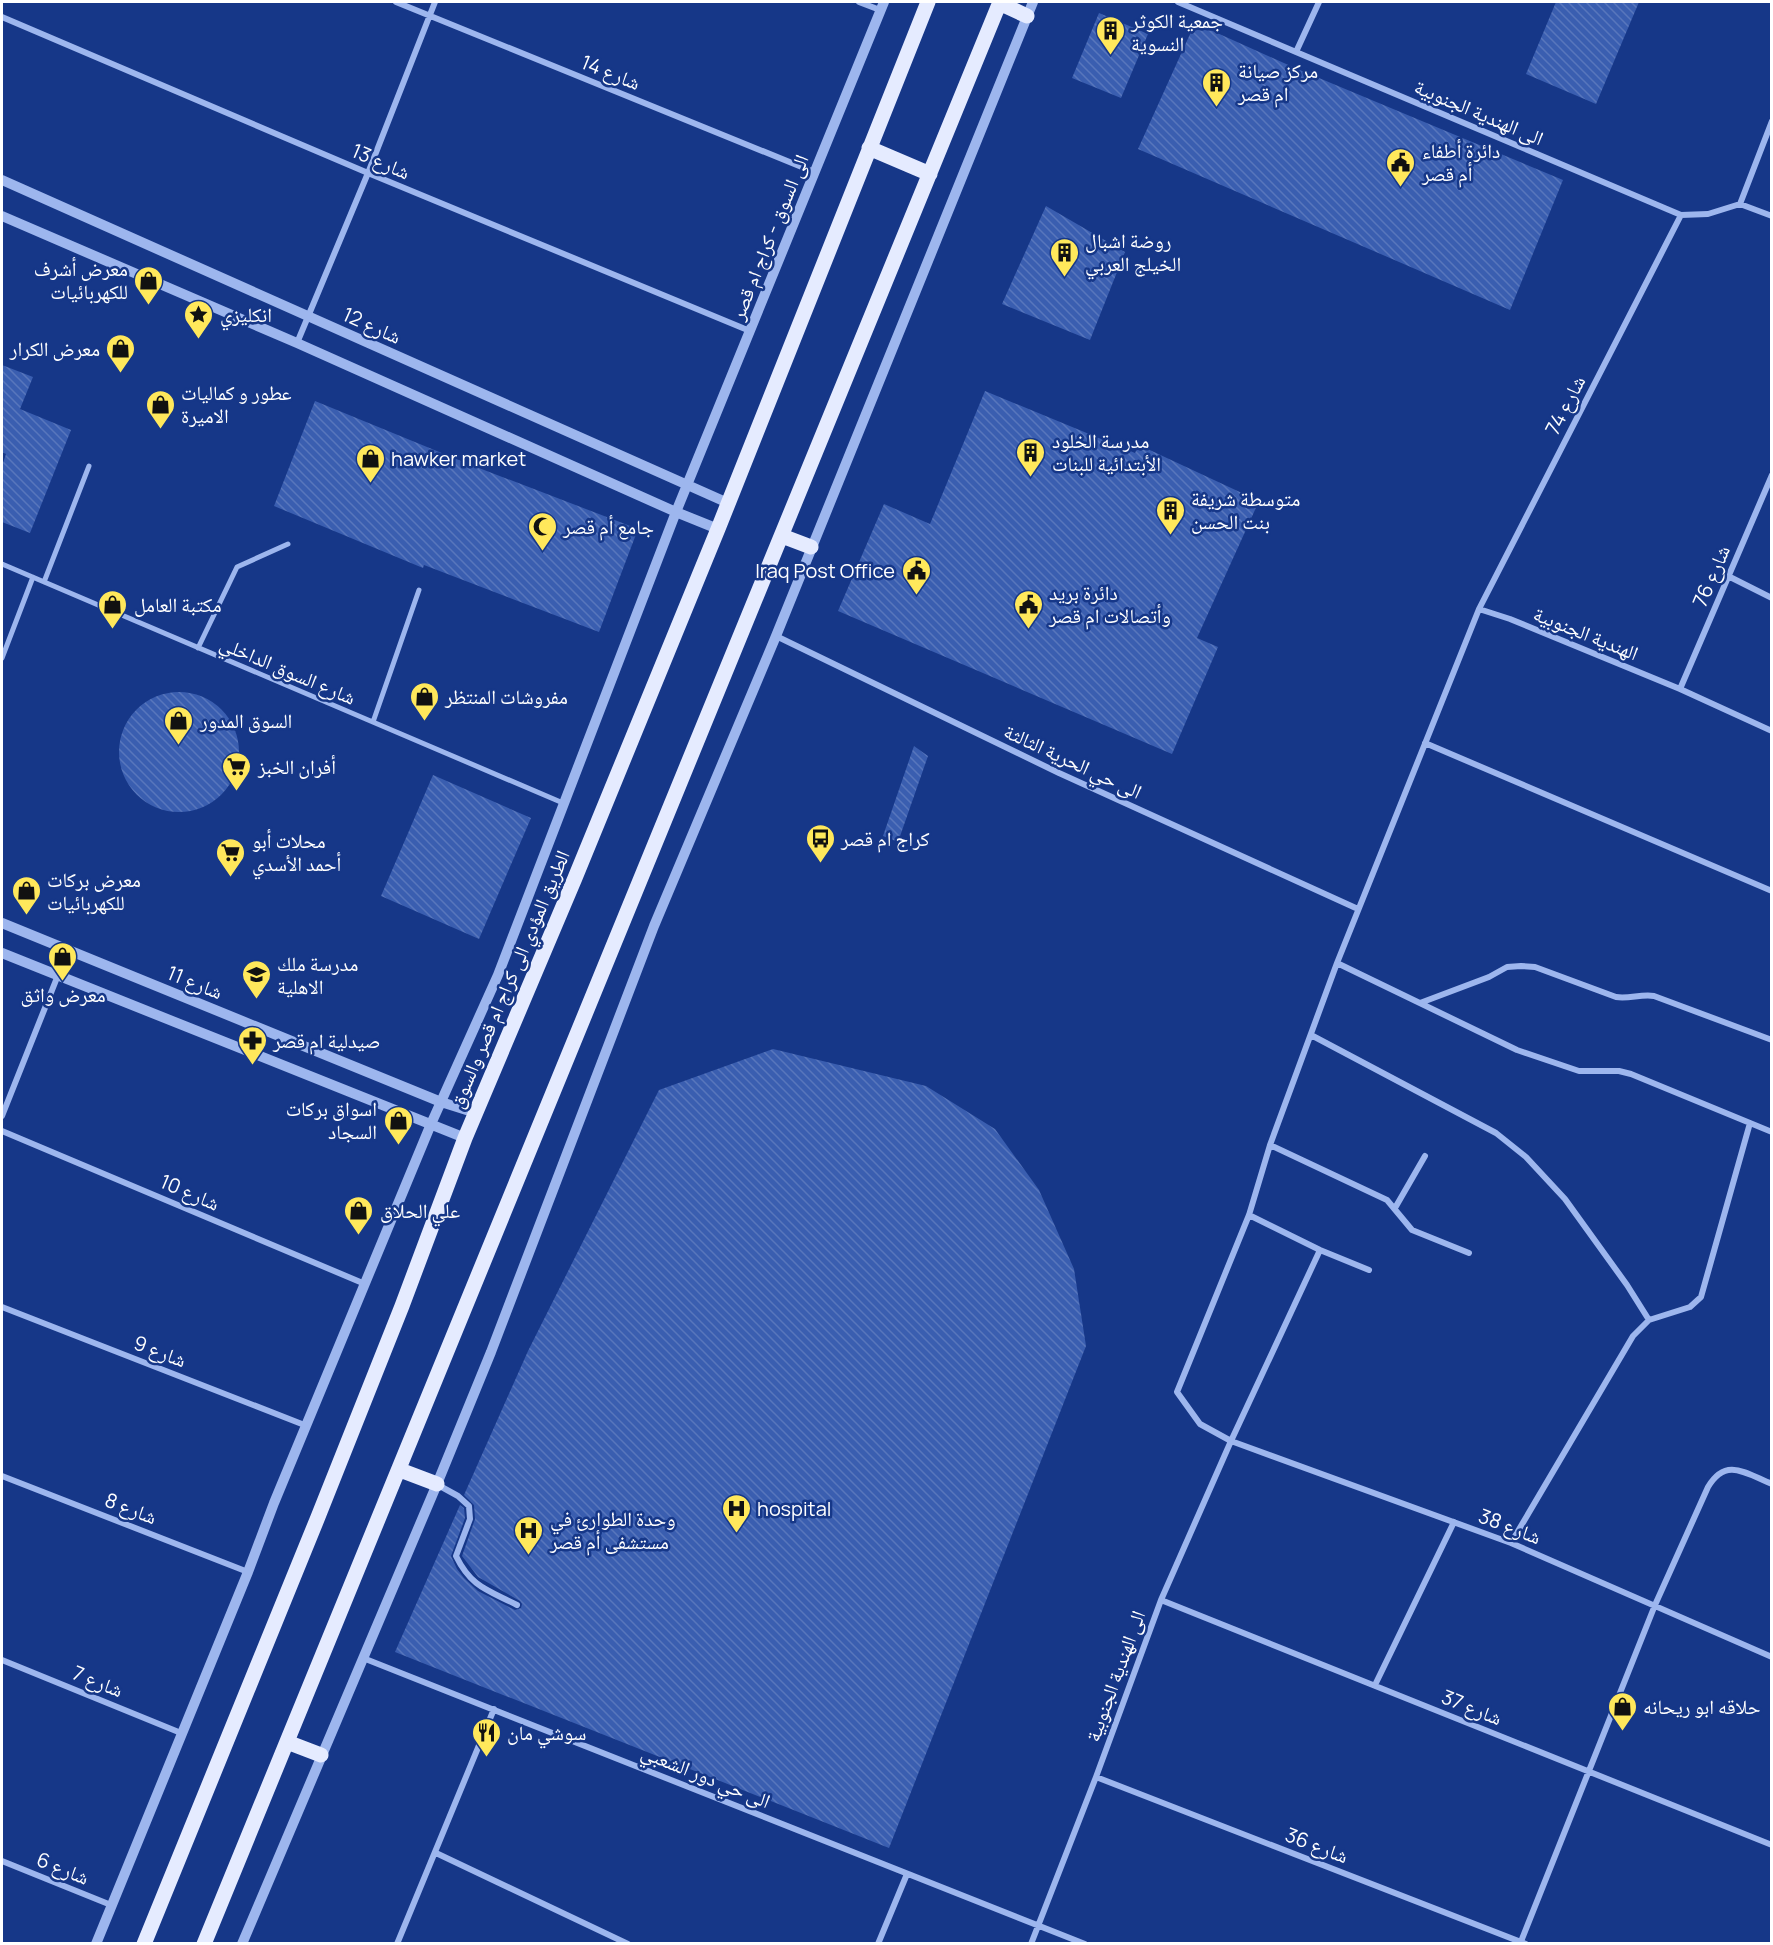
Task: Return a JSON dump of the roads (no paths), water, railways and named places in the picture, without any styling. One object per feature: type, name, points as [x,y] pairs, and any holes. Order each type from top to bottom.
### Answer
[{"type":"main road","name":"الطريق المؤدي الى كراج ام قصر والسوق","points":[[144,1944],[318,1517],[465,1138],[580,867],[718,529],[928,2]]},
{"type":"main road","points":[[204,1944],[1000,2],[1030,9]]},
{"type":"main road","points":[[869,148],[930,174]]},
{"type":"main road","points":[[782,536],[811,547]]},
{"type":"main road","points":[[400,1470],[437,1484]]},
{"type":"main road","points":[[287,1743],[321,1755]]},
{"type":"street","name":"شارع 14","points":[[396,2],[814,172]]},
{"type":"street","points":[[297,343],[368,173],[435,2]]},
{"type":"street","points":[[859,2],[882,6]]},
{"type":"street","name":"الى الهندية الجنوبية","points":[[1178,2],[1681,215],[1708,214],[1740,204]]},
{"type":"street","points":[[1296,52],[1318,2]]},
{"type":"street","name":"الى السوق - كراج ام قصر","points":[[96,1944],[274,1503],[431,1124],[498,975],[676,512],[882,6]]},
{"type":"street","points":[[242,1944],[491,1352],[654,926],[776,636],[1030,9]]},
{"type":"street","name":"شارع 13","points":[[2,17],[750,332]]},
{"type":"street","points":[[1772,121],[1740,204],[1772,216]]},
{"type":"street","name":"شارع 12","points":[[2,180],[728,502]]},
{"type":"street","name":"شارع 74","points":[[1249,1215],[1270,1145],[1337,963],[1479,609],[1681,215]]},
{"type":"street","points":[[2,216],[718,529]]},
{"type":"street","points":[[44,582],[89,466]]},
{"type":"street","name":"شارع 76","points":[[1680,689],[1772,475]]},
{"type":"street","points":[[198,648],[237,567],[288,544]]},
{"type":"street","name":"شارع السوق الداخلي","points":[[2,564],[563,804]]},
{"type":"street","points":[[1728,576],[1772,597]]},
{"type":"street","points":[[2,658],[33,577]]},
{"type":"street","points":[[373,722],[419,590]]},
{"type":"street","name":"الهندية الجنوبية","points":[[1479,609],[1510,619],[1680,689],[1772,730]]},
{"type":"street","name":"الى حي الحرية الثالثة","points":[[776,636],[1059,773],[1358,909]]},
{"type":"street","points":[[1425,743],[1772,891]]},
{"type":"street","name":"شارع 11","points":[[2,923],[441,1102],[476,1113]]},
{"type":"street","points":[[2,1116],[68,950]]},
{"type":"street","points":[[2,953],[465,1138]]},
{"type":"street","points":[[1337,963],[1517,1050],[1579,1071],[1619,1071],[1631,1074],[1772,1132]]},
{"type":"street","points":[[1420,1003],[1490,977],[1507,968],[1535,967],[1616,997],[1654,996],[1772,1040]]},
{"type":"street","points":[[1311,1035],[1496,1133],[1526,1157],[1565,1199],[1627,1285],[1649,1320]]},
{"type":"street","points":[[1511,1543],[1634,1336],[1649,1320],[1690,1307],[1701,1297],[1750,1123]]},
{"type":"street","name":"شارع 10","points":[[2,1131],[365,1284]]},
{"type":"street","points":[[1270,1145],[1387,1200],[1412,1230],[1469,1253]]},
{"type":"street","points":[[1395,1208],[1425,1156]]},
{"type":"street","points":[[1249,1215],[1320,1250],[1369,1270]]},
{"type":"street","name":"شارع 38","points":[[1249,1215],[1177,1392],[1200,1424],[1232,1441],[1511,1543],[1772,1657]]},
{"type":"street","name":"الى الهندية الجنوبية","points":[[1031,1944],[1161,1600],[1320,1250]]},
{"type":"street","name":"شارع 9","points":[[2,1307],[307,1426]]},
{"type":"street","points":[[1522,1943],[1655,1605],[1708,1487],[1715,1475],[1724,1470],[1737,1470],[1772,1484]]},
{"type":"street","name":"شارع 8","points":[[2,1476],[248,1572]]},
{"type":"street","points":[[437,1484],[458,1496],[469,1506],[470,1519],[456,1556],[464,1571],[473,1582],[517,1605]]},
{"type":"street","points":[[1375,1685],[1454,1522]]},
{"type":"street","name":"شارع 37","points":[[1161,1600],[1772,1845]]},
{"type":"street","name":"الى حي دور الشعبي","points":[[362,1658],[1085,1944]]},
{"type":"street","name":"شارع 7","points":[[2,1660],[181,1733]]},
{"type":"street","points":[[397,1944],[494,1709]]},
{"type":"street","name":"شارع 36","points":[[1096,1777],[1522,1943]]},
{"type":"street","points":[[436,1853],[628,1944]]},
{"type":"street","name":"شارع 6","points":[[2,1861],[111,1905]]},
{"type":"street","points":[[878,1944],[906,1874]]},
{"type":"place","name":"جمعية الكوثر النسوية","points":[[1110,56]]},
{"type":"place","name":"مركز صيانة ام قصر","points":[[1217,108]]},
{"type":"place","name":"دائرة أطفاء أم قصر","points":[[1401,188]]},
{"type":"place","name":"روضة اشبال الخيلج العربي","points":[[1064,278]]},
{"type":"place","name":"معرض أشرف للكهربائيات","points":[[149,306]]},
{"type":"place","name":"انكليزي","points":[[199,340]]},
{"type":"place","name":"معرض الكرار","points":[[121,374]]},
{"type":"place","name":"عطور و كماليات الاميرة","points":[[160,430]]},
{"type":"place","name":"مدرسة الخلود الأبتدائية للبنات","points":[[1031,478]]},
{"type":"place","name":"hawker market","points":[[370,484]]},
{"type":"place","name":"متوسطة شريفة بنت الحسن","points":[[1170,536]]},
{"type":"place","name":"جامع أم قصر","points":[[542,552]]},
{"type":"place","name":"Iraq Post Office","points":[[916,596]]},
{"type":"place","name":"مكتبة العامل","points":[[113,630]]},
{"type":"place","name":"دائرة بريد وأتصالات ام قصر","points":[[1028,630]]},
{"type":"place","name":"مفروشات المنتظر","points":[[424,722]]},
{"type":"place","name":"السوق المدور","points":[[179,746]]},
{"type":"place","name":"أفران الخبز","points":[[237,792]]},
{"type":"place","name":"كراج ام قصر","points":[[820,864]]},
{"type":"place","name":"محلات أبو أحمد الأسدي","points":[[231,878]]},
{"type":"place","name":"معرض بركات للكهربائيات","points":[[26,916]]},
{"type":"place","name":"معرض واثق","points":[[63,982]]},
{"type":"place","name":"مدرسة ملك الاهلية","points":[[256,1000]]},
{"type":"place","name":"صيدلية ام قصر","points":[[252,1066]]},
{"type":"place","name":"اسواق بركات السجاد","points":[[398,1146]]},
{"type":"place","name":"علي الحلاق","points":[[359,1236]]},
{"type":"place","name":"hospital","points":[[736,1534]]},
{"type":"place","name":"وحدة الطوارئ في مستشفى أم قصر","points":[[529,1556]]},
{"type":"place","name":"حلاقه ابو ريحانه","points":[[1622,1732]]},
{"type":"place","name":"سوشي مان","points":[[486,1758]]}]
